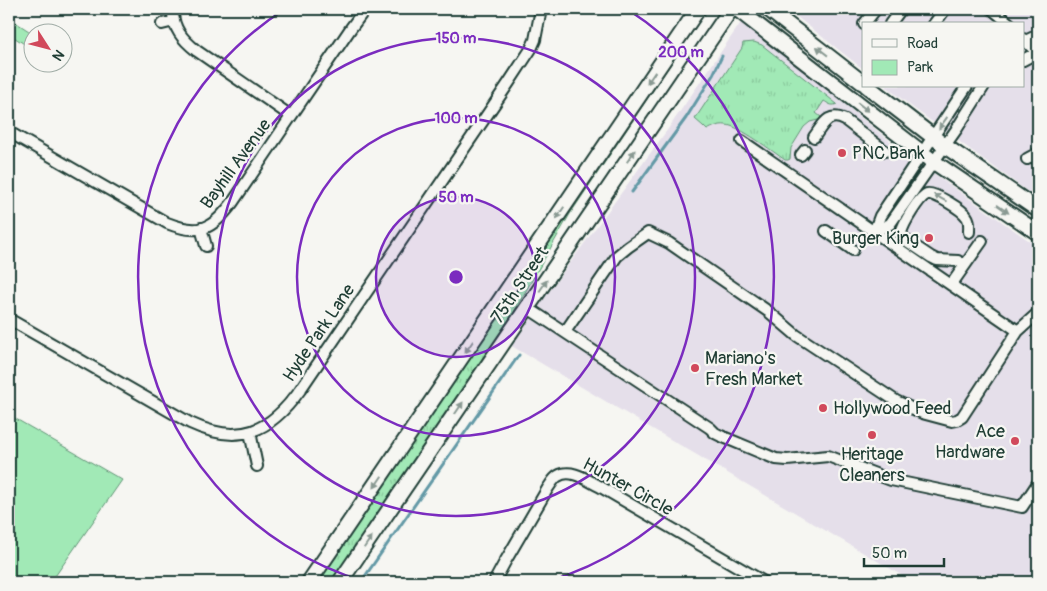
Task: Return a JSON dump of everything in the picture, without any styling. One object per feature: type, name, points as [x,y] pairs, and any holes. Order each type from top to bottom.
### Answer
[{"type":"main road","name":"75th Street","points":[[309,582],[698,9]]},
{"type":"main road","name":"75th Street","points":[[340,582],[731,9]]},
{"type":"main road","points":[[737,9],[934,162],[1038,233]]},
{"type":"main road","points":[[768,9],[862,83]]},
{"type":"main road","points":[[870,88],[932,137],[1038,210]]},
{"type":"street","points":[[173,9],[174,21],[179,34],[188,45],[291,116]]},
{"type":"street","name":"Bayhill Avenue","points":[[9,132],[167,223],[187,230],[201,228],[212,224],[222,217],[365,9]]},
{"type":"street","name":"Hyde Park Lane","points":[[9,318],[205,430],[231,434],[250,432],[268,424],[280,415],[300,390],[531,49],[542,9]]},
{"type":"street","points":[[866,22],[876,9]]},
{"type":"street","points":[[891,22],[901,9]]},
{"type":"street","points":[[936,22],[944,9]]},
{"type":"street","points":[[942,22],[951,9]]},
{"type":"street","points":[[992,9],[1008,22]]},
{"type":"street","points":[[162,24],[174,21]]},
{"type":"street","points":[[1024,59],[1038,52],[1024,41],[1038,35]]},
{"type":"street","points":[[874,232],[880,216],[966,88]]},
{"type":"street","points":[[874,232],[890,224],[945,146],[983,88]]},
{"type":"street","points":[[814,137],[828,119],[834,116],[845,120],[885,151]]},
{"type":"street","points":[[742,141],[1018,331]]},
{"type":"street","points":[[1027,159],[1038,153]]},
{"type":"street","points":[[965,264],[958,260],[937,260],[904,240],[901,233],[902,228],[921,199],[925,195],[930,194],[939,197],[964,213],[968,218],[970,232]]},
{"type":"street","points":[[201,228],[206,246]]},
{"type":"street","points":[[826,231],[853,250]]},
{"type":"street","points":[[565,332],[617,256],[648,233],[668,243],[719,277],[769,312],[796,335],[896,402],[922,413],[952,421],[962,416],[1018,331],[1038,313]]},
{"type":"street","points":[[951,285],[982,241]]},
{"type":"street","points":[[528,308],[715,433],[776,459],[787,460],[828,456],[891,480],[1022,507],[1038,483]]},
{"type":"street","points":[[250,432],[257,466]]},
{"type":"street","name":"Hunter Circle","points":[[494,582],[554,479],[559,475],[569,473],[599,486],[764,582]]},
{"type":"shaded area","points":[[787,9],[1038,9],[1038,199],[888,88],[1024,88],[1024,22],[862,22],[862,68]]},
{"type":"shaded area","points":[[742,21],[906,154],[1038,247],[1038,582],[913,582],[510,345],[668,129]]},
{"type":"green space","points":[[9,18],[22,26],[22,42],[9,34]]},
{"type":"green space","points":[[696,24],[570,214],[499,338],[332,582],[318,582]]},
{"type":"green space","points":[[754,42],[762,45],[837,104],[831,105],[824,101],[816,113],[822,119],[810,122],[804,127],[791,148],[790,159],[788,160],[785,160],[732,126],[716,126],[707,130],[695,119],[742,48],[743,43]]},
{"type":"green space","points":[[9,415],[122,480],[51,582],[9,582]]},
{"type":"waterway","points":[[632,192],[686,118],[713,75],[722,56]]},
{"type":"waterway","points":[[361,582],[519,355]]},
{"type":"place","name":"PNC Bank","points":[[842,153]]},
{"type":"place","name":"Burger King","points":[[929,238]]},
{"type":"place","name":"Mariano's Fresh Market","points":[[695,368]]},
{"type":"place","name":"Hollywood Feed","points":[[823,408]]},
{"type":"place","name":"Heritage Cleaners","points":[[872,435]]},
{"type":"place","name":"Ace Hardware","points":[[1015,441]]}]
